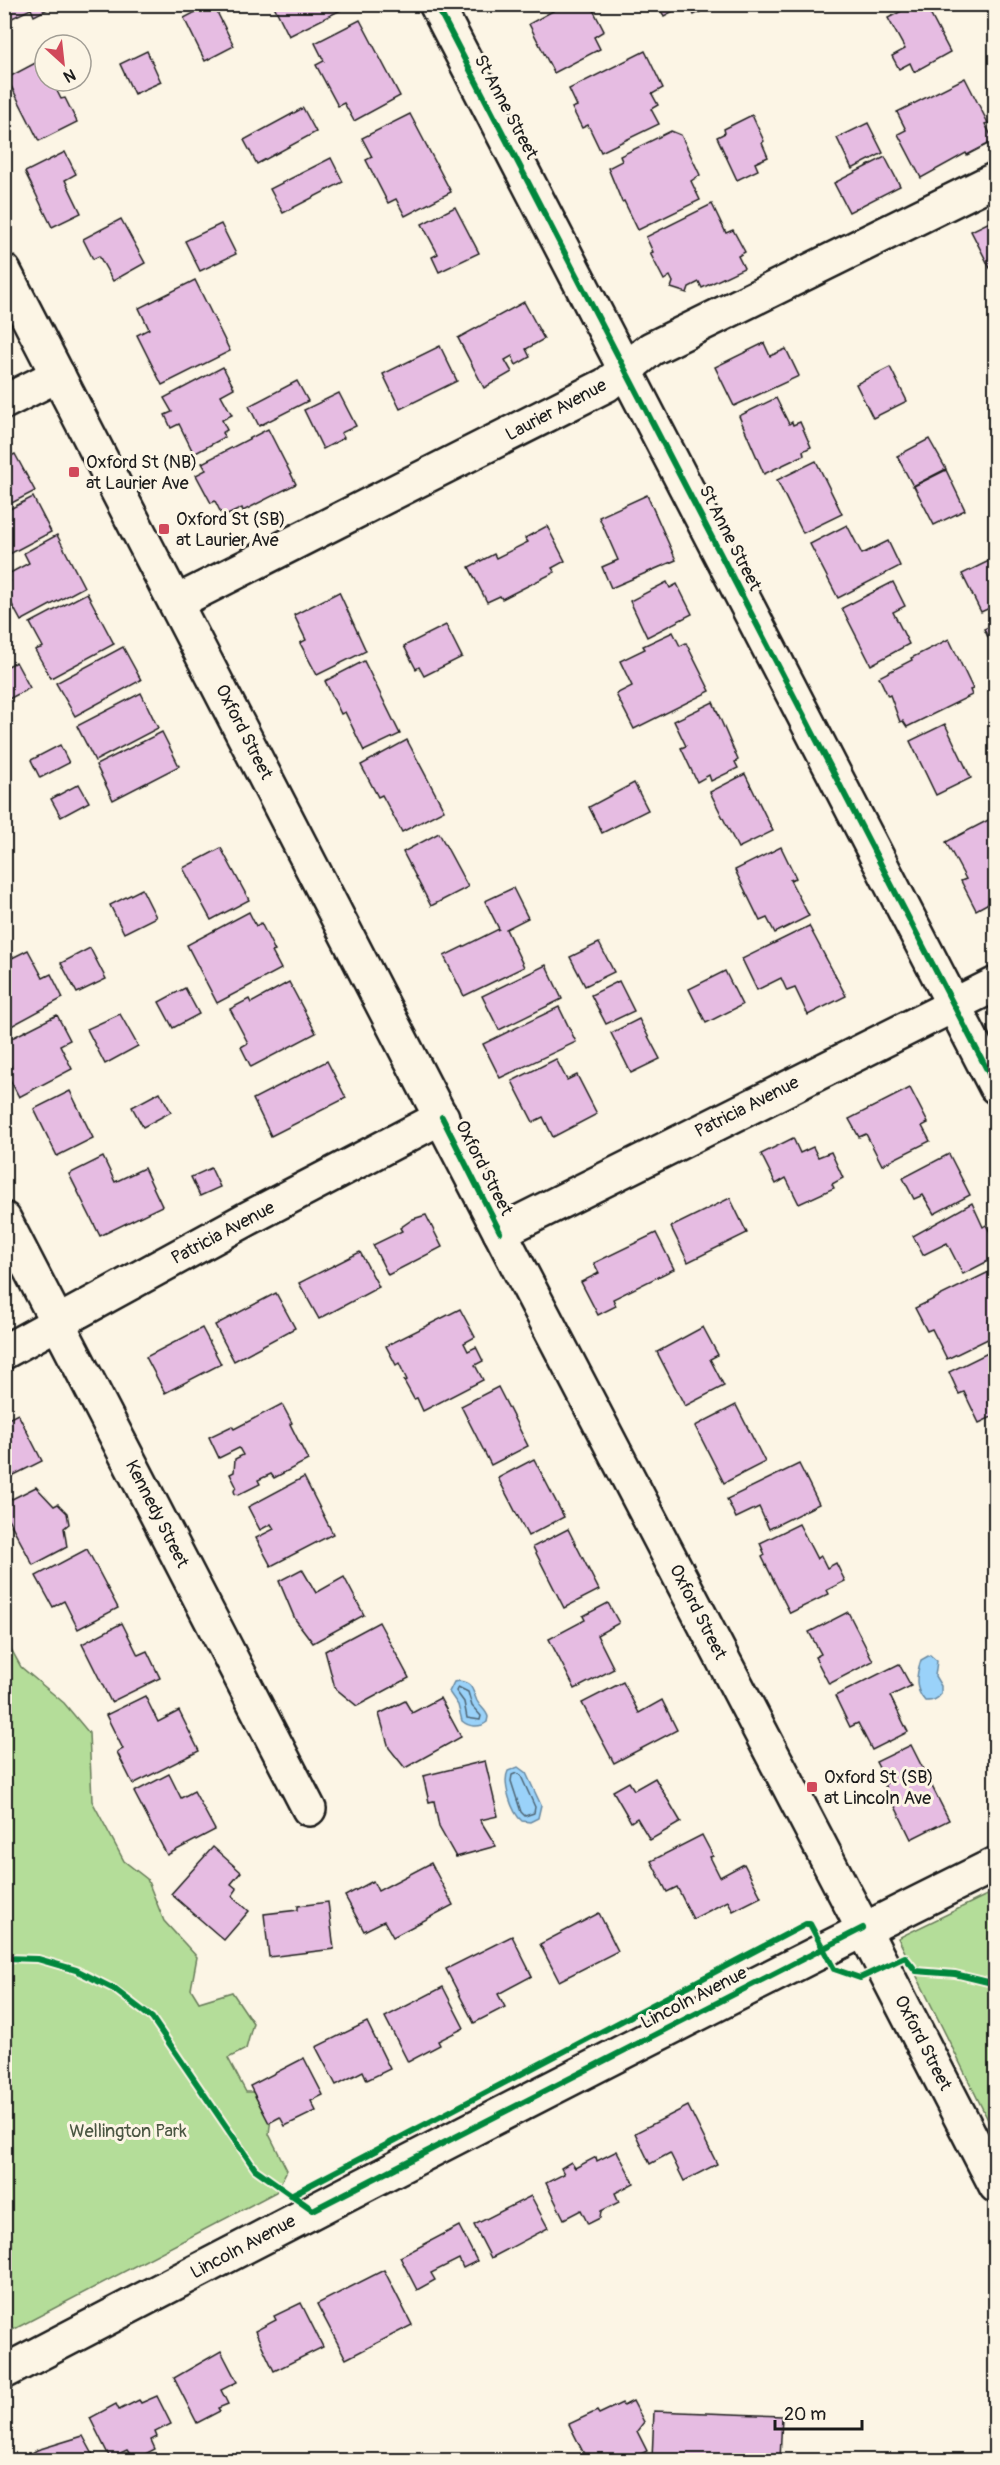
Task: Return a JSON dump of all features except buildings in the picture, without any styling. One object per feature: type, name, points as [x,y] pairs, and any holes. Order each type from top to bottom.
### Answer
[{"type":"street","name":"St Anne Street","points":[[436,4],[996,1087]]},
{"type":"street","name":"Laurier Avenue","points":[[177,602],[606,385],[651,350],[996,179]]},
{"type":"street","name":"Oxford Street","points":[[4,271],[996,2186]]},
{"type":"street","points":[[4,402],[58,375]]},
{"type":"street","name":"Patricia Avenue","points":[[500,1232],[996,984]]},
{"type":"street","name":"Patricia Avenue","points":[[4,1352],[248,1219],[442,1117]]},
{"type":"street","name":"Kennedy Street","points":[[4,1219],[309,1809]]},
{"type":"street","name":"Lincoln Avenue","points":[[4,2372],[323,2205],[863,1928],[996,1864]]},
{"type":"green space","name":"Wellington Park","points":[[4,1636],[21,1667],[64,1703],[89,1733],[92,1801],[124,1861],[147,1879],[164,1921],[197,1957],[191,1989],[199,2002],[232,1992],[253,2023],[246,2049],[228,2058],[246,2092],[258,2092],[272,2110],[269,2134],[287,2170],[276,2192],[5,2334]]},
{"type":"green space","points":[[995,1891],[995,2134],[898,1938]]},
{"type":"water","points":[[930,1655],[937,1661],[935,1676],[941,1686],[941,1694],[935,1700],[925,1701],[919,1692],[917,1676],[921,1660]]},
{"type":"water","points":[[454,1682],[467,1683],[471,1687],[488,1717],[484,1724],[475,1726],[462,1721],[458,1705],[449,1692]]},
{"type":"water","points":[[518,1767],[526,1773],[541,1805],[538,1818],[530,1822],[522,1821],[518,1817],[507,1790],[508,1771]]},
{"type":"cycle path","points":[[436,4],[996,1087]]},
{"type":"cycle path","points":[[442,1117],[500,1232]]},
{"type":"cycle path","points":[[291,2195],[806,1924],[810,1924],[834,1969],[860,1978],[905,1957],[916,1971],[955,1974],[996,1984]]},
{"type":"cycle path","points":[[4,1958],[38,1959],[76,1970],[114,1989],[152,2018],[255,2169],[313,2210],[863,1928]]},
{"type":"place","name":"Oxford St (NB) at Laurier Ave","points":[[74,472]]},
{"type":"place","name":"Oxford St (SB) at Laurier Ave","points":[[164,529]]},
{"type":"place","name":"Oxford St (SB) at Lincoln Ave","points":[[812,1787]]}]
